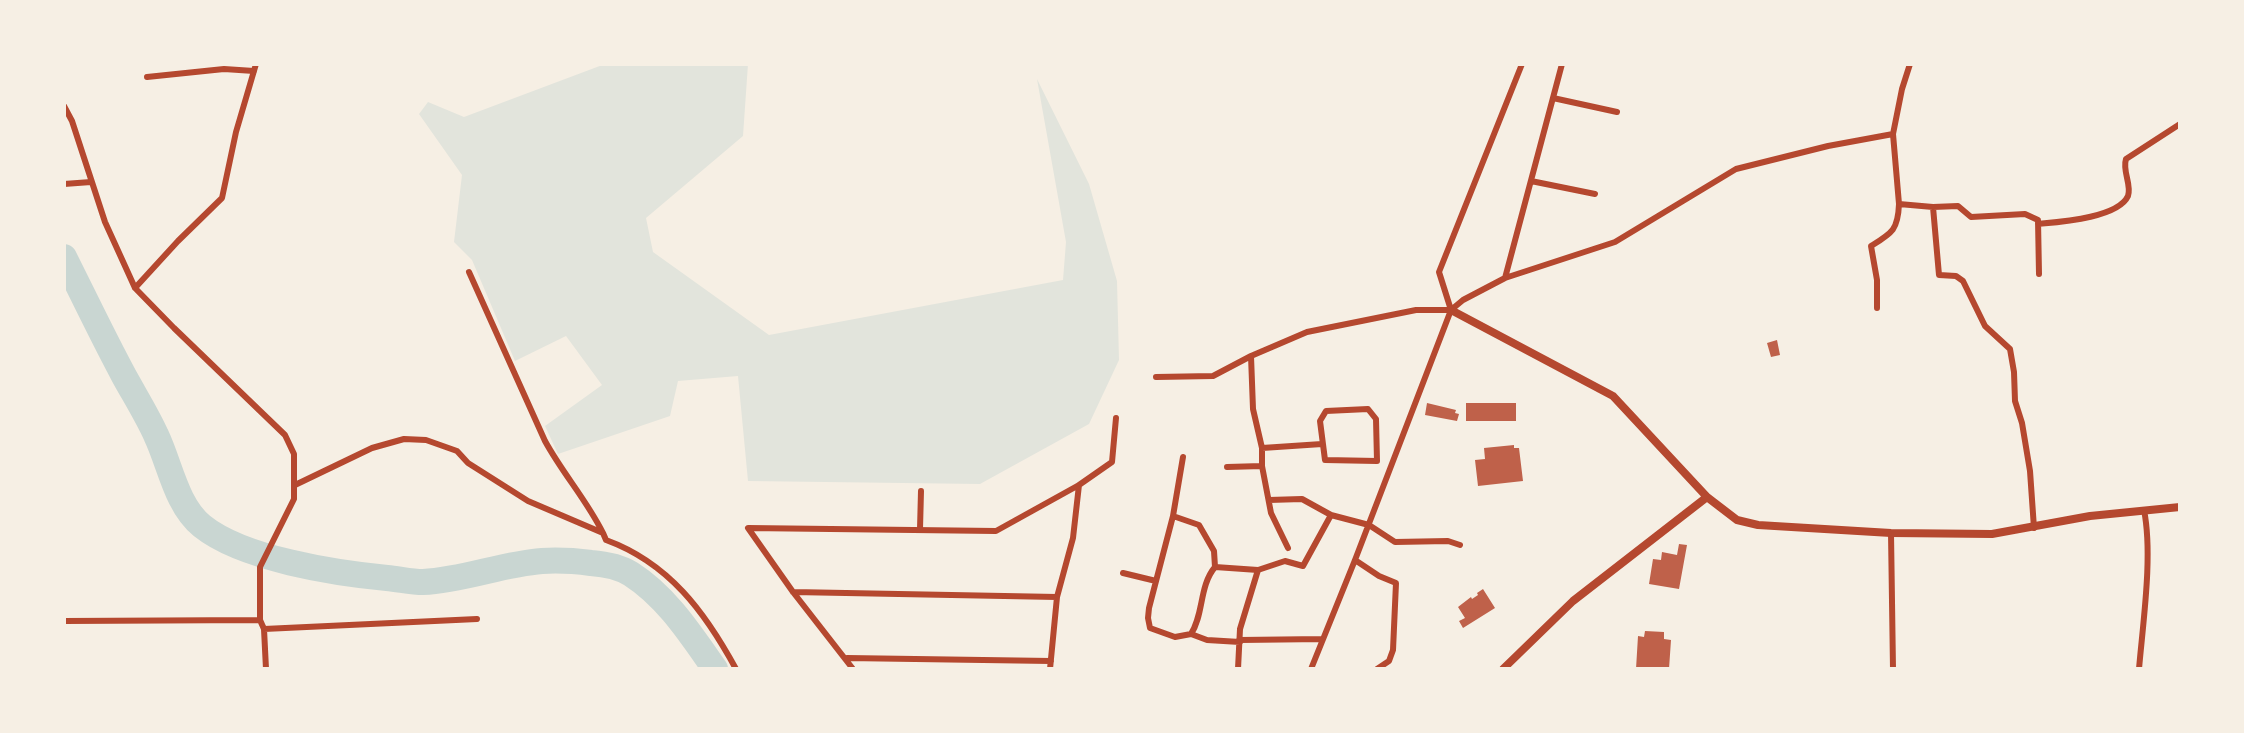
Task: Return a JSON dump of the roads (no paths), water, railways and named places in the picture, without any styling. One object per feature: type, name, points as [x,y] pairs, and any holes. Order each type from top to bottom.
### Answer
[{"type":"street","points":[[1451,310],[1439,272],[1522,64]]},
{"type":"street","points":[[1505,278],[1562,64]]},
{"type":"street","points":[[1877,308],[1877,280],[1871,246],[1896,226],[1899,204],[1893,134],[1910,64]]},
{"type":"street","points":[[135,288],[222,198],[236,132],[255,67],[147,77]]},
{"type":"street","points":[[1553,98],[1617,112]]},
{"type":"street","points":[[64,106],[72,121],[110,234],[135,288],[285,435],[294,454],[294,499],[260,567],[260,620],[264,629],[266,669]]},
{"type":"street","points":[[2038,224],[2078,221],[2108,211],[2126,200],[2129,193],[2124,167],[2126,159],[2180,124]]},
{"type":"street","points":[[1311,669],[1451,310],[1463,300],[1505,278],[1615,242],[1736,169],[1828,146],[1893,134]]},
{"type":"street","points":[[1531,181],[1595,194]]},
{"type":"street","points":[[64,184],[91,182]]},
{"type":"street","points":[[1899,204],[1958,206],[1971,217],[2025,214],[2038,220],[2039,274]]},
{"type":"street","points":[[1933,207],[1939,275],[1956,276],[1963,281],[1985,326],[2010,349],[2015,401],[2030,471],[2034,528]]},
{"type":"street","points":[[469,272],[545,441],[590,507],[606,540],[638,555],[676,583],[702,615],[736,669]]},
{"type":"street","points":[[1156,377],[1213,376],[1307,332],[1416,310],[1451,310],[1613,396],[1707,497],[1737,520],[1758,525],[1891,533],[1992,534],[2090,516],[2180,507]]},
{"type":"street","points":[[1251,356],[1253,409],[1271,513],[1288,548]]},
{"type":"street","points":[[1368,409],[1376,419],[1377,461],[1325,460],[1322,444],[1320,421],[1326,411],[1368,409]]},
{"type":"street","points":[[853,669],[748,528],[996,531],[1079,485],[1112,462],[1116,418]]},
{"type":"street","points":[[295,485],[372,448],[404,439],[426,440],[457,451],[468,463],[528,501],[603,533]]},
{"type":"street","points":[[1262,448],[1322,444]]},
{"type":"street","points":[[1183,457],[1173,516],[1149,608],[1150,628],[1175,637],[1191,634],[1207,640],[1323,639]]},
{"type":"street","points":[[1227,467],[1262,466]]},
{"type":"street","points":[[847,658],[1050,665],[1057,597],[1073,538],[1079,485]]},
{"type":"street","points":[[920,529],[921,491]]},
{"type":"street","points":[[1503,669],[1573,601],[1707,497]]},
{"type":"street","points":[[1269,500],[1302,499],[1331,515],[1369,525],[1395,542],[1448,541],[1460,545]]},
{"type":"street","points":[[2139,669],[2147,563],[2144,510]]},
{"type":"street","points":[[1215,567],[1258,570],[1285,561],[1303,566],[1331,515]]},
{"type":"street","points":[[1173,516],[1199,525],[1214,551],[1215,567],[1206,583],[1191,634]]},
{"type":"street","points":[[1891,533],[1893,669]]},
{"type":"street","points":[[1355,560],[1396,583],[1393,650],[1389,661],[1377,669]]},
{"type":"street","points":[[1238,669],[1240,629],[1258,570]]},
{"type":"street","points":[[1123,573],[1156,581]]},
{"type":"street","points":[[793,592],[1057,597]]},
{"type":"street","points":[[264,629],[477,619]]},
{"type":"street","points":[[64,621],[260,620]]},
{"type":"waterway","points":[[64,257],[161,446],[186,507],[202,526],[220,538],[265,556],[290,562],[418,582],[542,561],[612,566],[631,574],[656,594],[678,617],[715,669]]}]
